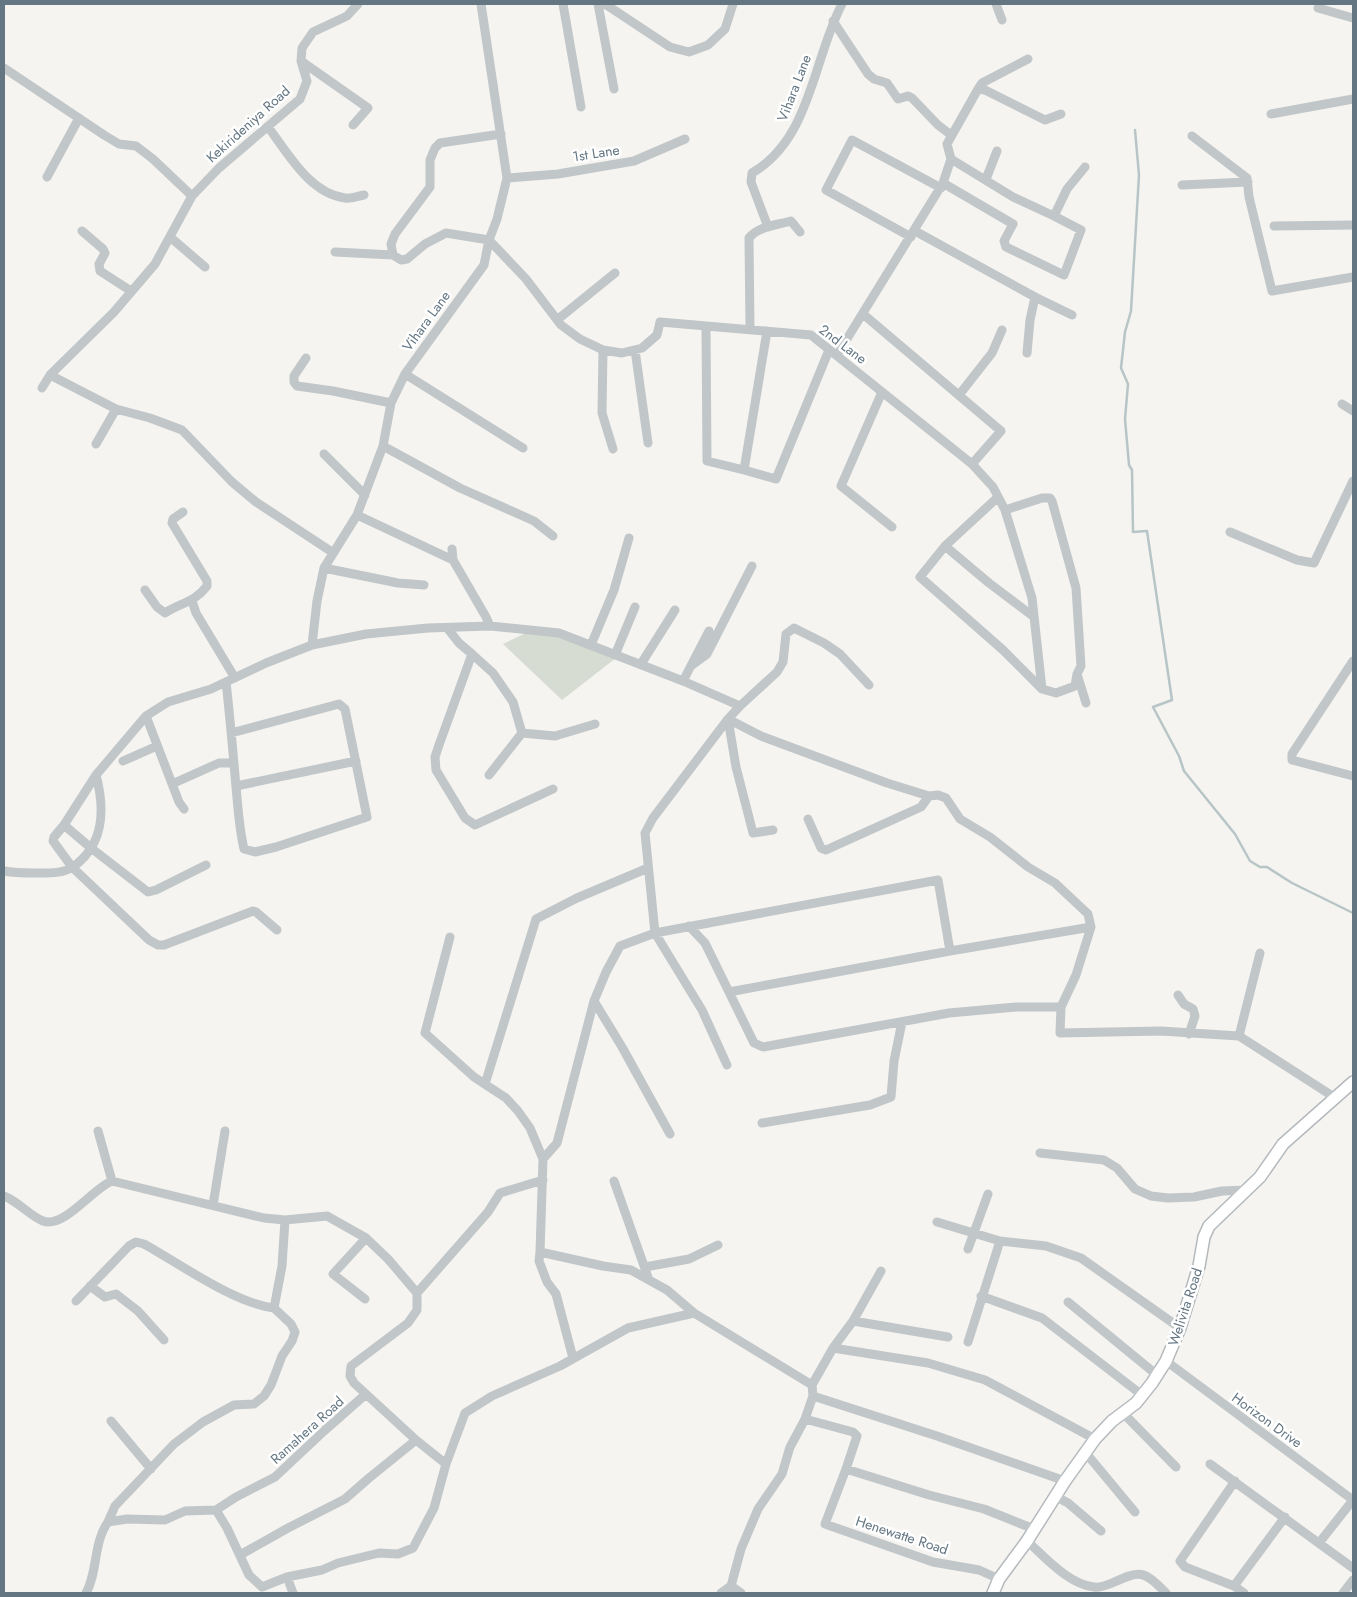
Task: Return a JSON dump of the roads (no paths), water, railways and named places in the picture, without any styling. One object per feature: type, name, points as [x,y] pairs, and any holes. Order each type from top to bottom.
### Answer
[{"type":"street","name":"Kekirideniya Road","points":[[42,388],[50,375],[114,312],[155,264],[192,196],[219,168],[300,98],[307,81],[301,61],[302,48],[313,32],[347,16],[358,4]]},
{"type":"street","name":"Vihara Lane","points":[[312,645],[317,601],[324,568],[332,552],[358,514],[383,446],[391,403],[405,374],[484,266],[489,240],[497,219],[507,178],[481,4]]},
{"type":"street","points":[[563,4],[581,107]]},
{"type":"street","points":[[598,4],[614,89]]},
{"type":"street","points":[[606,4],[670,47],[689,52],[708,45],[725,29],[733,4]]},
{"type":"street","name":"Vihara Lane","points":[[768,227],[751,182],[752,173],[767,164],[791,134],[804,107],[833,21],[842,4]]},
{"type":"street","points":[[996,4],[1002,20]]},
{"type":"street","points":[[1318,8],[1353,18]]},
{"type":"street","points":[[833,21],[868,74],[874,79],[886,83],[898,99],[908,96],[912,98],[938,125],[952,135]]},
{"type":"street","points":[[706,326],[707,461],[776,479],[833,352],[863,314],[942,185],[951,159],[947,144],[978,89],[982,83],[1028,59]]},
{"type":"street","points":[[301,61],[368,108],[353,125]]},
{"type":"street","points":[[4,68],[119,144],[136,146],[153,159],[192,196]]},
{"type":"street","points":[[978,89],[985,90],[1045,120],[1061,114]]},
{"type":"street","points":[[1271,114],[1353,99]]},
{"type":"street","points":[[47,177],[79,118]]},
{"type":"street","points":[[268,127],[310,182],[332,194],[346,198],[364,195]]},
{"type":"street","points":[[393,255],[392,244],[395,234],[430,187],[430,160],[435,148],[440,143],[501,134]]},
{"type":"street","points":[[1192,136],[1247,178],[1249,197],[1272,291],[1353,277]]},
{"type":"street","name":"1st Lane","points":[[507,178],[558,174],[634,161],[685,139]]},
{"type":"street","points":[[951,159],[1012,197],[1082,230],[1064,275],[1006,247],[1004,241],[1013,224],[942,185],[852,140],[826,190],[1072,315]]},
{"type":"street","points":[[986,180],[997,151]]},
{"type":"street","points":[[1054,216],[1067,189],[1085,167]]},
{"type":"street","points":[[1182,185],[1248,182]]},
{"type":"street","points":[[750,329],[749,238],[754,232],[791,221],[800,232]]},
{"type":"street","points":[[1274,226],[1353,225]]},
{"type":"street","points":[[82,231],[104,249],[105,253],[100,264],[100,271],[131,291]]},
{"type":"street","points":[[335,252],[393,255],[401,260],[407,259],[425,244],[446,232],[489,240],[526,279],[561,325],[580,339],[603,350],[622,353],[635,350],[648,442]]},
{"type":"street","points":[[170,237],[204,267]]},
{"type":"street","points":[[557,320],[615,273]]},
{"type":"street","points":[[1027,353],[1030,320],[1035,297]]},
{"type":"street","points":[[863,314],[1001,432],[972,464]]},
{"type":"street","name":"2nd Lane","points":[[635,350],[642,348],[657,335],[660,322],[811,335],[972,464],[993,487],[1004,510],[1032,598],[1042,689]]},
{"type":"street","points":[[744,470],[767,330]]},
{"type":"street","points":[[959,395],[992,353],[1002,330]]},
{"type":"street","points":[[603,350],[602,413],[613,449]]},
{"type":"street","points":[[306,358],[294,376],[294,382],[297,386],[391,403]]},
{"type":"street","points":[[405,374],[523,448]]},
{"type":"street","points":[[50,375],[116,409],[150,418],[182,430],[232,482],[256,502],[332,552]]},
{"type":"street","points":[[882,392],[841,486],[892,527]]},
{"type":"street","points":[[1342,404],[1353,411]]},
{"type":"street","points":[[96,444],[116,409]]},
{"type":"street","points":[[383,446],[460,488],[534,521],[553,536]]},
{"type":"street","points":[[324,454],[365,495]]},
{"type":"street","points":[[1230,532],[1297,560],[1314,563],[1353,481]]},
{"type":"street","points":[[998,497],[945,546],[920,577],[1003,650],[1042,689],[1056,693],[1076,686],[1077,674],[1082,666],[1076,588],[1052,501],[1050,498],[1042,498],[1004,510]]},
{"type":"street","points":[[145,590],[157,607],[164,613],[178,605],[192,601],[207,586],[207,581],[172,523],[173,518],[183,512]]},
{"type":"street","points":[[358,514],[453,560]]},
{"type":"street","points":[[591,645],[614,590],[629,538]]},
{"type":"street","points":[[945,546],[989,584],[1034,618]]},
{"type":"street","points":[[452,549],[453,560],[490,626]]},
{"type":"street","points":[[692,665],[707,654],[752,566]]},
{"type":"street","points":[[324,568],[398,583],[424,585]]},
{"type":"street","points":[[192,601],[196,613],[231,680],[231,733],[240,835],[244,848],[255,852],[368,817],[345,709],[340,704],[231,733]]},
{"type":"street","points":[[615,655],[636,607]]},
{"type":"street","points":[[640,664],[674,610]]},
{"type":"street","points":[[277,930],[253,911],[164,946],[158,945],[149,940],[72,867],[55,846],[54,836],[64,825],[96,775],[146,716],[168,702],[212,689],[312,645],[366,634],[428,628],[490,626],[559,633],[683,681],[740,706]]},
{"type":"street","points":[[448,628],[460,643],[493,673],[513,702],[522,733]]},
{"type":"street","points":[[727,1065],[702,1010],[655,933],[645,833],[653,818],[728,719],[777,672],[783,662],[786,634],[794,628],[824,643],[840,654],[869,685]]},
{"type":"street","points":[[683,681],[709,631]]},
{"type":"street","points":[[472,654],[435,757],[436,770],[465,818],[475,825],[553,789]]},
{"type":"street","points":[[1353,661],[1292,754],[1292,760],[1353,776]]},
{"type":"street","points":[[1077,674],[1086,703]]},
{"type":"street","points":[[146,716],[172,784],[184,809]]},
{"type":"street","points":[[728,719],[761,736],[886,783],[929,796],[938,795],[946,798],[960,819],[990,837],[1028,867],[1055,883],[1088,914],[1091,927],[1076,975],[1061,1007],[1060,1034],[1161,1031],[1239,1036],[1334,1097]]},
{"type":"street","points":[[728,719],[736,767],[753,833],[773,830]]},
{"type":"street","points":[[522,733],[555,736],[595,724]]},
{"type":"street","points":[[489,775],[522,733]]},
{"type":"street","points":[[123,761],[157,746]]},
{"type":"street","points":[[236,786],[356,761]]},
{"type":"street","points":[[172,784],[219,763],[234,763]]},
{"type":"street","points":[[4,871],[12,873],[56,872],[72,867],[91,848],[103,811],[101,792],[96,775]]},
{"type":"street","points":[[808,819],[821,848],[826,850],[921,806],[929,796]]},
{"type":"street","points":[[64,825],[148,892],[156,890],[206,865]]},
{"type":"street","points":[[485,1084],[536,919],[577,898],[648,868]]},
{"type":"street","points":[[543,1159],[557,1143],[594,1001],[606,972],[620,946],[655,933],[938,880],[950,951]]},
{"type":"street","points":[[689,926],[705,943],[754,1043],[763,1047],[948,1013],[1016,1007],[1061,1007]]},
{"type":"street","points":[[729,992],[1091,927]]},
{"type":"street","points":[[450,937],[425,1033],[474,1077],[506,1098],[530,1128],[543,1159],[539,1261],[548,1282],[556,1294],[574,1358]]},
{"type":"street","points":[[1239,1036],[1260,953]]},
{"type":"street","points":[[1178,995],[1184,1004],[1193,1009],[1195,1016],[1189,1034]]},
{"type":"street","points":[[594,1001],[670,1134]]},
{"type":"street","points":[[762,1123],[870,1105],[891,1097],[894,1061],[902,1022]]},
{"type":"street","name":"Welivita Road","points":[[993,1593],[999,1579],[1027,1541],[1065,1481],[1095,1439],[1112,1421],[1142,1395],[1166,1361],[1180,1328],[1199,1266],[1206,1231],[1217,1216],[1260,1177],[1282,1144],[1353,1082]]},
{"type":"street","points":[[98,1131],[112,1181]]},
{"type":"street","points":[[212,1206],[225,1131]]},
{"type":"street","points":[[1040,1153],[1104,1160],[1117,1168],[1135,1189],[1151,1196],[1168,1198],[1194,1197],[1222,1191],[1247,1190]]},
{"type":"street","points":[[417,1293],[488,1212],[500,1192],[543,1180]]},
{"type":"street","points":[[4,1196],[16,1201],[42,1220],[55,1221],[76,1209],[105,1184],[112,1181],[264,1218],[285,1220],[327,1216],[366,1238],[388,1259],[417,1293],[417,1310],[408,1323],[351,1366],[350,1376],[354,1383],[416,1440],[446,1464]]},
{"type":"street","points":[[614,1181],[649,1280]]},
{"type":"street","points":[[968,1249],[988,1194]]},
{"type":"street","points":[[274,1308],[282,1266],[285,1220]]},
{"type":"street","points":[[937,1222],[1000,1241],[1046,1246],[1081,1258],[1180,1328]]},
{"type":"street","points":[[365,1299],[333,1274],[366,1238]]},
{"type":"street","points":[[968,1342],[981,1296],[1000,1241]]},
{"type":"street","points":[[76,1301],[128,1246],[136,1242],[144,1244],[218,1287],[262,1306],[274,1308],[291,1324],[295,1332],[264,1396],[254,1404],[234,1405],[203,1422],[174,1444],[115,1506],[102,1530],[93,1564],[90,1587],[86,1593]]},
{"type":"street","points":[[645,1267],[689,1259],[718,1245]]},
{"type":"street","points":[[540,1252],[603,1266],[631,1270],[667,1290],[694,1312],[812,1386]]},
{"type":"street","points":[[721,1593],[731,1586],[741,1549],[758,1509],[782,1474],[790,1447],[805,1419],[813,1396],[812,1386],[833,1348],[852,1321],[881,1271]]},
{"type":"street","points":[[90,1286],[105,1297],[116,1294],[138,1311],[164,1340]]},
{"type":"street","points":[[981,1296],[1042,1318],[1142,1395]]},
{"type":"street","points":[[1068,1302],[1157,1375]]},
{"type":"street","points":[[108,1522],[127,1519],[164,1520],[185,1511],[216,1510],[227,1528],[249,1575],[262,1587],[287,1576],[322,1570],[338,1563],[379,1553],[398,1554],[413,1548],[434,1508],[446,1464],[465,1413],[492,1396],[560,1366],[628,1328],[694,1312]]},
{"type":"street","points":[[852,1321],[948,1337]]},
{"type":"street","points":[[833,1348],[928,1363],[985,1380],[1095,1439]]},
{"type":"street","name":"Horizon Drive","points":[[1166,1361],[1353,1500]]},
{"type":"street","name":"Ramahera Road","points":[[216,1510],[236,1497],[275,1477],[366,1394]]},
{"type":"street","points":[[813,1396],[937,1436],[1065,1481]]},
{"type":"street","points":[[1123,1413],[1176,1467]]},
{"type":"street","points":[[805,1419],[853,1432],[857,1436],[846,1469],[984,1510],[1034,1528]]},
{"type":"street","points":[[112,1421],[151,1468]]},
{"type":"street","points":[[240,1555],[345,1499],[416,1440]]},
{"type":"street","points":[[1086,1453],[1135,1512]]},
{"type":"street","points":[[1210,1464],[1353,1568]]},
{"type":"street","name":"Henewatte Road","points":[[846,1469],[825,1524],[933,1562],[979,1570],[999,1579]]},
{"type":"street","points":[[1235,1481],[1180,1561],[1185,1567],[1234,1586],[1244,1593]]},
{"type":"street","points":[[1055,1496],[1068,1503],[1101,1531]]},
{"type":"street","points":[[1319,1542],[1353,1500]]},
{"type":"street","points":[[1234,1586],[1285,1517]]},
{"type":"street","points":[[1027,1541],[1064,1575],[1088,1586],[1107,1585],[1133,1573],[1142,1574],[1153,1580],[1166,1593]]},
{"type":"street","points":[[287,1576],[293,1593]]},
{"type":"street","points":[[1343,1593],[1353,1580]]},
{"type":"street","points":[[731,1586],[741,1593]]},
{"type":"waterway","points":[[1135,130],[1139,175],[1131,311],[1125,332],[1121,368],[1128,384],[1125,419],[1129,465],[1132,470],[1133,532],[1147,531],[1172,700],[1153,707],[1179,756],[1184,771],[1235,834],[1250,861],[1260,867],[1267,867],[1292,883],[1353,913]]}]
